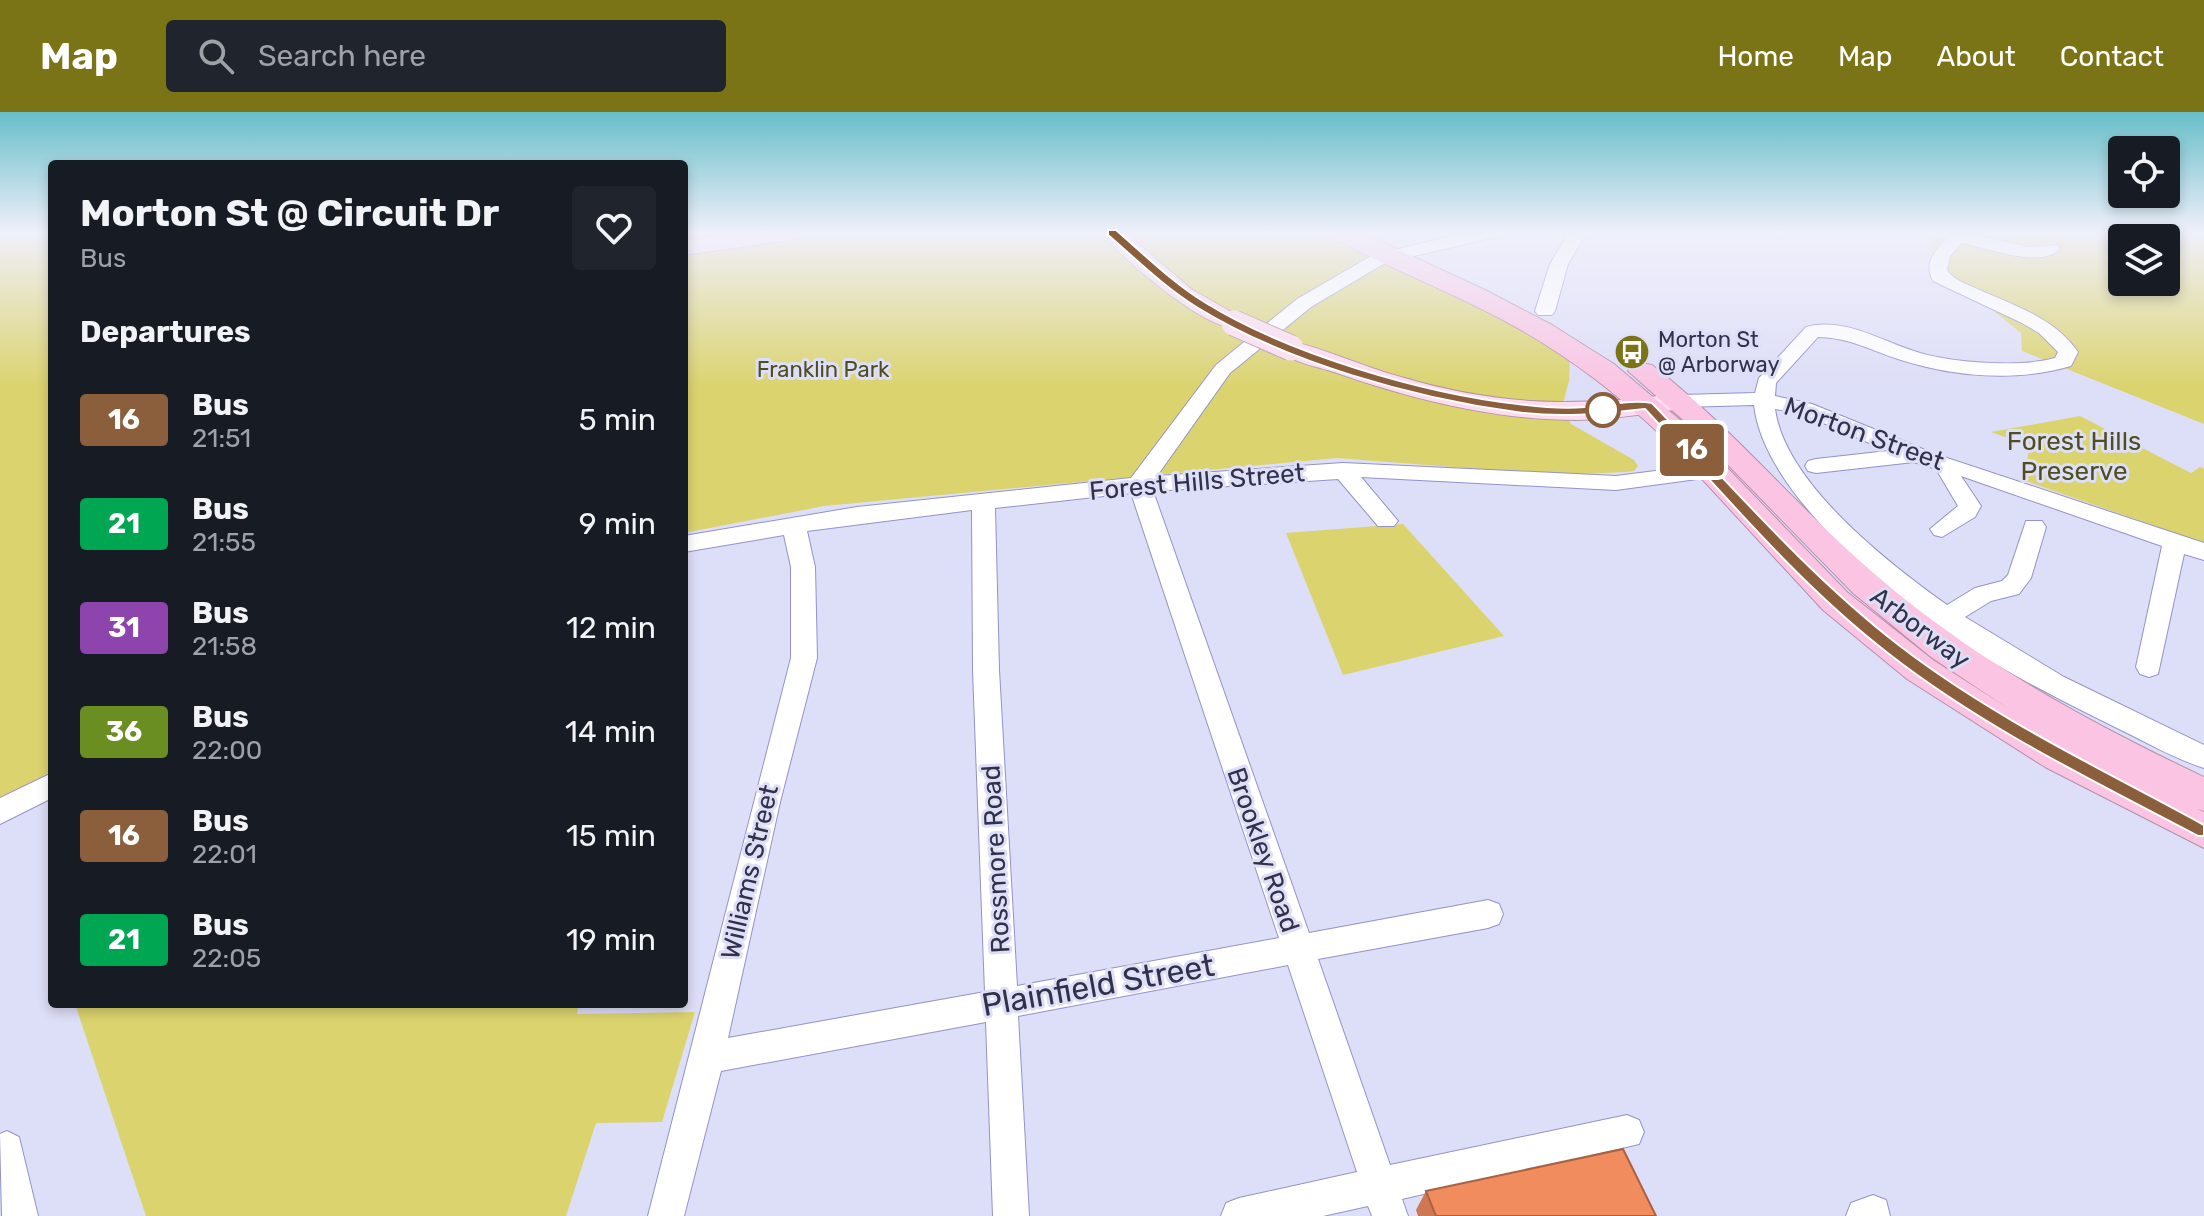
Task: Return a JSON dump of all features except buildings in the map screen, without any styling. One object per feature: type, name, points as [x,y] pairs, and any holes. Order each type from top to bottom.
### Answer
[{"type":"highway","points":[[1454,284],[1543,330],[1664,403]]},
{"type":"highway","points":[[1489,284],[1611,349],[1664,403]]},
{"type":"highway","name":"Arborway","points":[[1664,403],[1711,471],[1824,590],[1923,671],[2066,760],[2204,831]]},
{"type":"highway","name":"Arborway","points":[[1664,403],[1915,627],[2033,706],[2204,795]]},
{"type":"main road","points":[[1171,284],[1183,294],[1234,323],[1291,348],[1398,383],[1503,406],[1582,412],[1664,403]]},
{"type":"street","points":[[1139,484],[1229,363],[1304,303],[1341,284]]},
{"type":"street","points":[[1545,311],[1553,284]]},
{"type":"street","points":[[1764,399],[1769,376],[1813,331],[1821,328],[1846,332],[1908,356],[1960,369],[2050,366],[2064,362],[2068,352],[2062,340],[1953,284]]},
{"type":"street","name":"Morton Street","points":[[1664,403],[1732,397],[1764,399],[1805,408],[1917,455],[2204,552]]},
{"type":"street","name":"Arborway","points":[[1764,399],[1769,437],[1793,479],[1882,568],[1944,618],[2041,679],[2204,757]]},
{"type":"street","points":[[1816,466],[1917,455]]},
{"type":"street","points":[[1942,529],[1967,512],[1970,506],[1949,476],[1946,464]]},
{"type":"street","points":[[1343,470],[1386,521]]},
{"type":"street","name":"Forest Hills Street","points":[[688,543],[880,512],[1139,484],[1343,470],[1427,471],[1510,479],[1616,483],[1711,471]]},
{"type":"street","name":"Brookley Road","points":[[1139,484],[1385,1202]]},
{"type":"street","name":"Rossmore Road","points":[[983,502],[986,670],[1011,1216]]},
{"type":"street","name":"Williams Street","points":[[666,1216],[804,658],[803,567],[794,525]]},
{"type":"street","points":[[1944,618],[1984,594],[2010,588],[2019,578],[2034,527]]},
{"type":"street","points":[[2149,667],[2175,541]]},
{"type":"street","points":[[0,812],[48,786]]},
{"type":"street","name":"Plainfield Street","points":[[708,1054],[735,1053],[1488,914]]},
{"type":"street","points":[[1239,1216],[1385,1202],[1627,1132]]},
{"type":"street","points":[[7,1149],[20,1216]]},
{"type":"green space","points":[[0,284],[48,284],[48,773],[0,801]]},
{"type":"green space","name":"Franklin Park","points":[[688,284],[1439,284],[1495,311],[1570,358],[1569,381],[1562,407],[1571,424],[1634,460],[1638,466],[1634,471],[1626,472],[1555,475],[1337,458],[824,506],[688,532]]},
{"type":"green space","points":[[1960,284],[2108,284],[2108,296],[2180,296],[2180,284],[2204,284],[2204,424],[2022,351],[2021,333]]},
{"type":"green space","name":"Forest Hills Preserve","points":[[2080,416],[2191,473],[2200,467],[2204,469],[2204,543],[2023,480],[2030,446],[1991,432]]},
{"type":"green space","points":[[1403,524],[1504,636],[1343,675],[1286,533]]},
{"type":"green space","points":[[76,1008],[578,1008],[577,1014],[695,1012],[662,1122],[596,1123],[566,1216],[146,1216]]},
{"type":"bus line","name":"16","points":[[1170,284],[1203,307],[1279,343],[1343,367],[1430,392],[1518,408],[1560,411],[1582,412],[1648,405],[1814,580],[1893,649],[1953,692],[2026,737],[2204,831]]},
{"type":"place","name":"Morton St @ Arborway","points":[[1632,352]]}]
